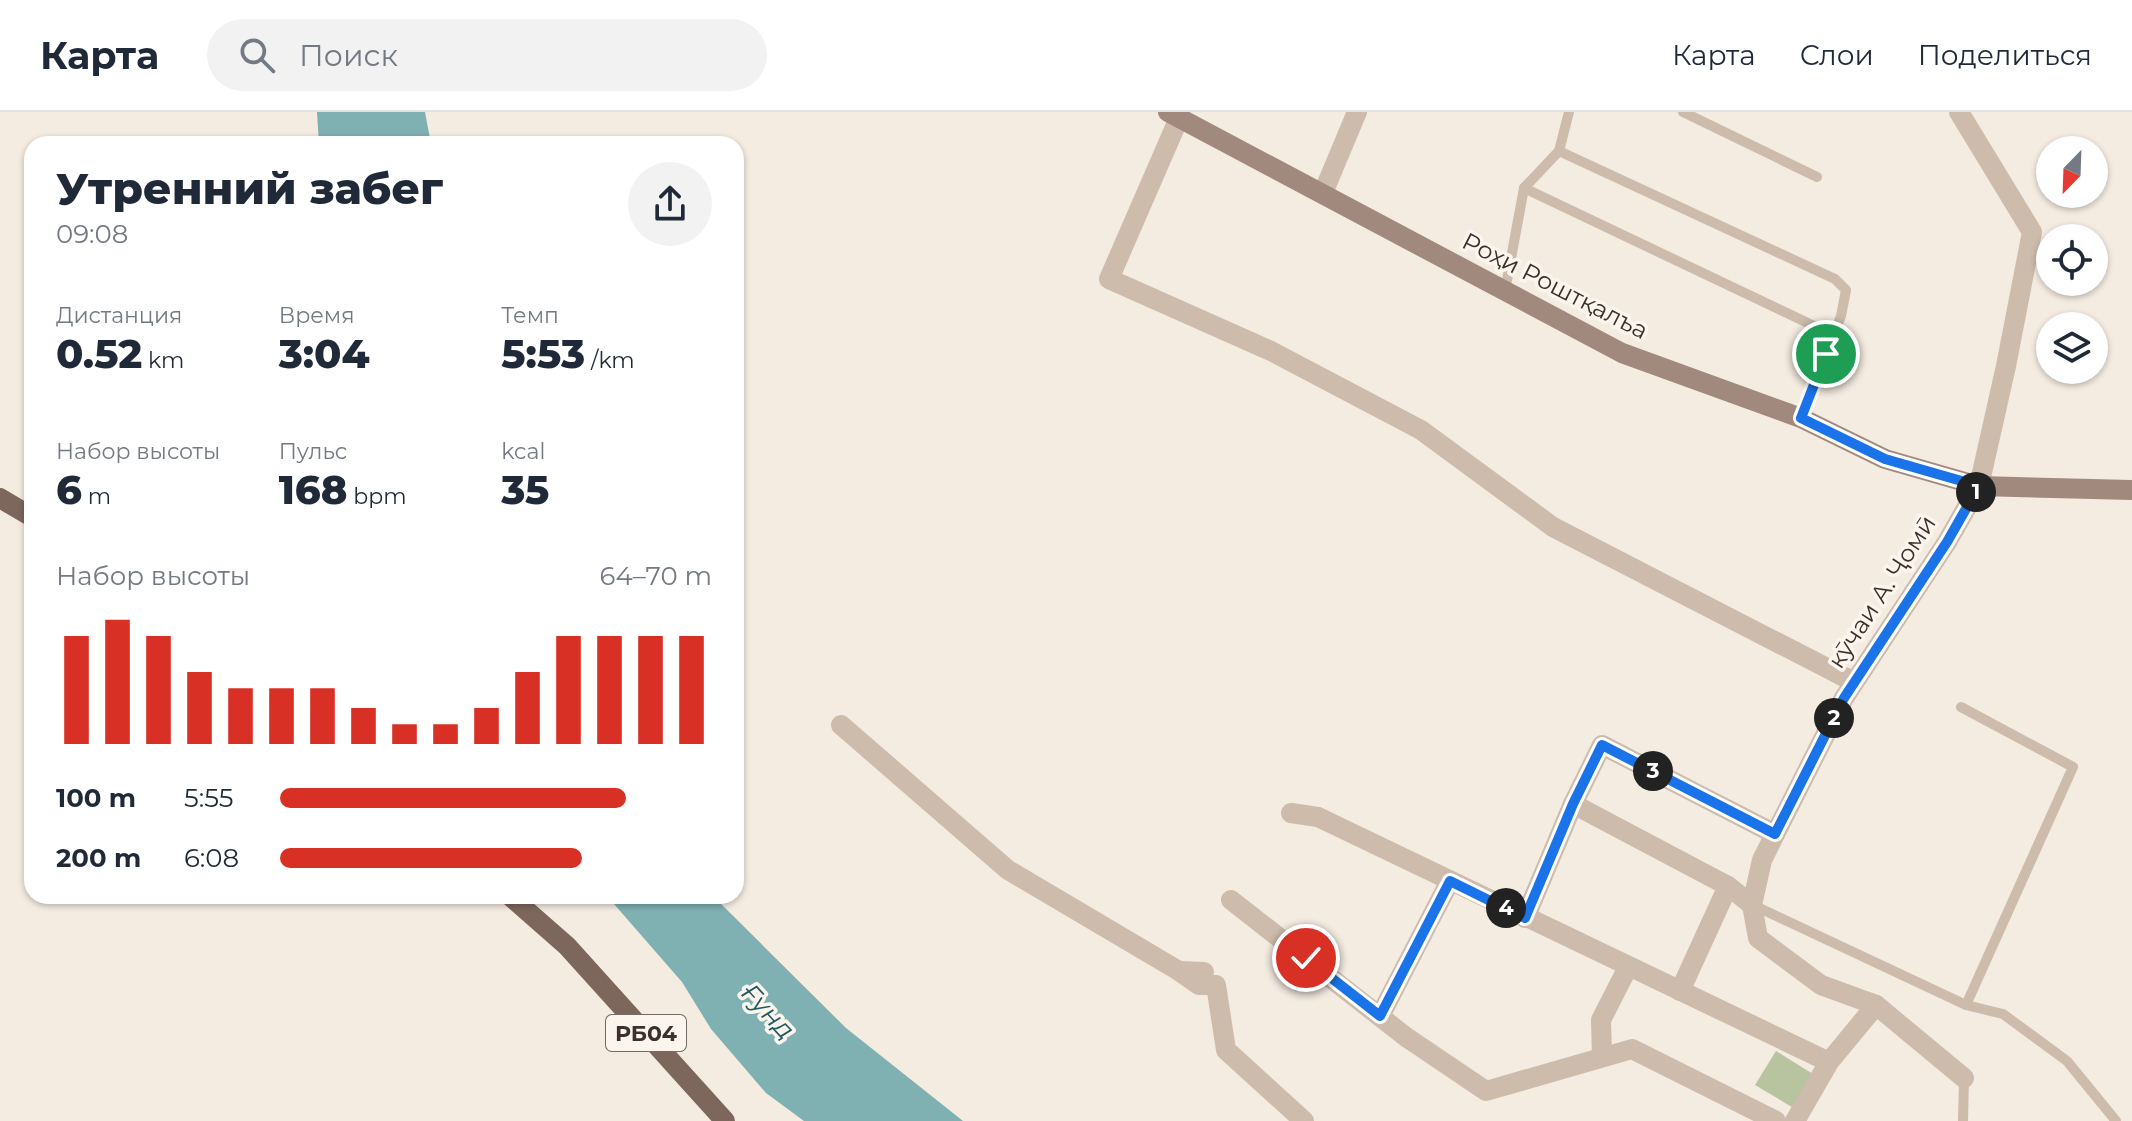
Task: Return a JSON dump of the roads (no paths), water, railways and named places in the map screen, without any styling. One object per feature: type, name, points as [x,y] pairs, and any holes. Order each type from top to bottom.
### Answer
[{"type":"main road","name":"Роҳи Роштқалъа","points":[[1174,115],[1622,353],[1801,418],[1885,459],[1979,486],[2132,490]]},
{"type":"main road","points":[[0,498],[24,512]]},
{"type":"main road","name":"РБ04","points":[[519,904],[567,946],[725,1121]]},
{"type":"street","points":[[1323,193],[1357,112]]},
{"type":"street","name":"кӯчаи А. Ҷомӣ","points":[[1959,112],[2032,232],[1979,486],[1947,542],[1844,698],[1762,860],[1752,905],[1758,938],[1821,985],[1876,1005],[1964,1078]]},
{"type":"street","points":[[1174,115],[1109,279],[1271,351],[1421,430],[1553,527],[1854,682]]},
{"type":"street","points":[[841,725],[1008,870],[1199,985],[1216,985],[1226,1050],[1304,1121]]},
{"type":"street","points":[[1525,918],[1573,804],[1602,745],[1775,834]]},
{"type":"street","points":[[1573,804],[1728,886],[1752,905]]},
{"type":"street","points":[[1291,813],[1318,817],[1829,1062]]},
{"type":"street","points":[[1380,1016],[1450,881]]},
{"type":"street","points":[[1680,991],[1728,886]]},
{"type":"street","points":[[1231,900],[1380,1016],[1486,1091],[1632,1049],[1776,1121]]},
{"type":"street","points":[[1602,1057],[1601,1020],[1628,967]]},
{"type":"street","points":[[1179,971],[1204,972]]},
{"type":"street","points":[[1795,1121],[1829,1062],[1876,1005]]},
{"type":"lane","points":[[1505,291],[1524,188],[1559,151],[1569,112]]},
{"type":"lane","points":[[1683,112],[1817,177]]},
{"type":"lane","points":[[1559,151],[1835,279],[1846,290],[1841,316],[1801,418]]},
{"type":"lane","points":[[1524,188],[1833,335]]},
{"type":"lane","points":[[1961,707],[2073,767],[1966,1005]]},
{"type":"lane","points":[[1752,905],[1966,1005],[2003,1014],[2067,1061],[2116,1121]]},
{"type":"lane","points":[[1963,1121],[1964,1078]]},
{"type":"water","points":[[317,112],[425,112],[430,136],[318,136]]},
{"type":"water","name":"Ғунд","points":[[614,904],[721,904],[846,1028],[963,1121],[804,1121],[766,1093],[711,1029],[682,982]]}]
